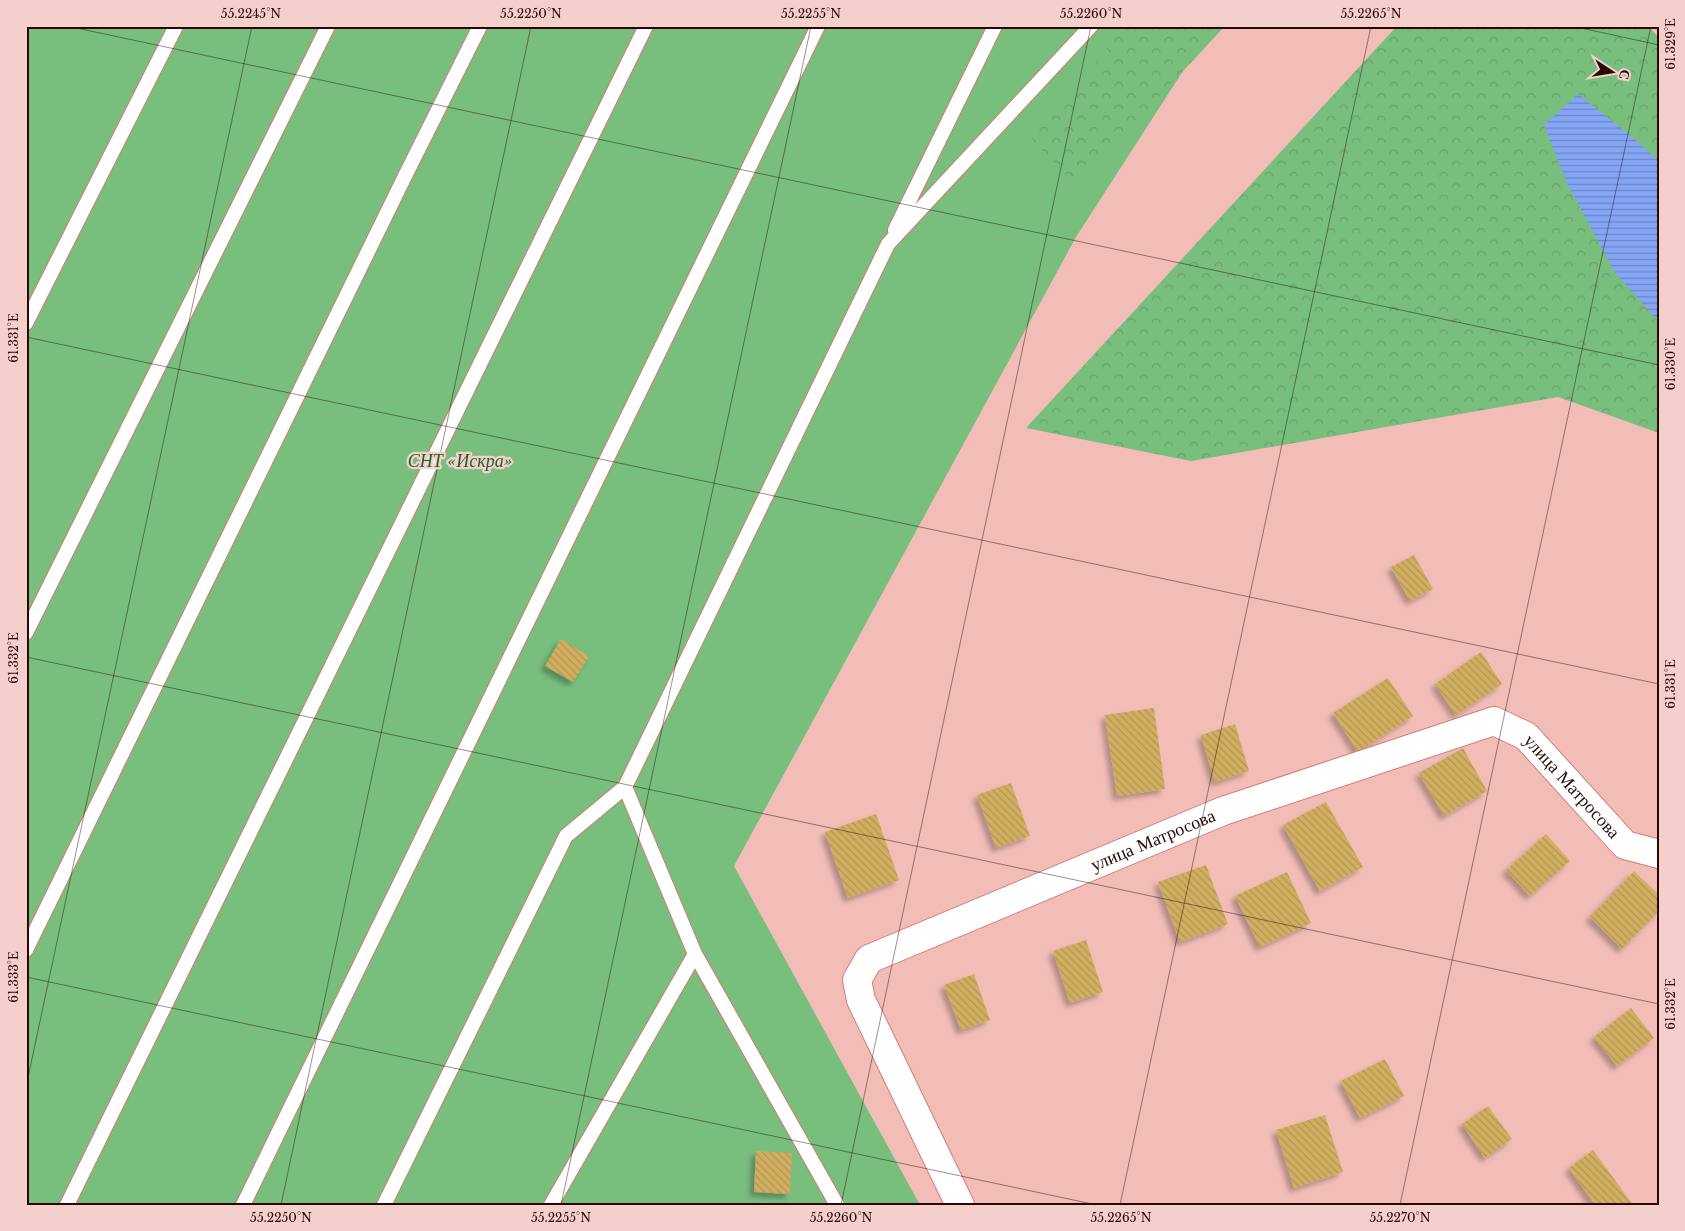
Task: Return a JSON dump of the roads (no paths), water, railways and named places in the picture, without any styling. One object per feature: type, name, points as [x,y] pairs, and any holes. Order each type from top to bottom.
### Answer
[{"type":"street","name":"улица Матросова","points":[[960,1205],[861,1000],[857,980],[869,959],[1222,811],[1494,721],[1526,736],[1625,844],[1659,854]]},
{"type":"lane","points":[[26,323],[176,26]]},
{"type":"lane","points":[[26,633],[328,26]]},
{"type":"lane","points":[[26,950],[480,26]]},
{"type":"lane","points":[[67,1205],[646,26]]},
{"type":"lane","points":[[243,1205],[818,26]]},
{"type":"lane","points":[[384,1205],[566,836],[625,787],[888,244],[996,26]]},
{"type":"lane","points":[[888,244],[1091,26]]},
{"type":"lane","points":[[625,787],[695,954],[837,1205]]},
{"type":"lane","points":[[551,1205],[695,954]]},
{"type":"water","points":[[1578,94],[1659,161],[1659,322],[1615,273],[1566,181],[1544,125]]},
{"type":"park label","name":"СНТ «Искра»","points":[[460,461]]}]
